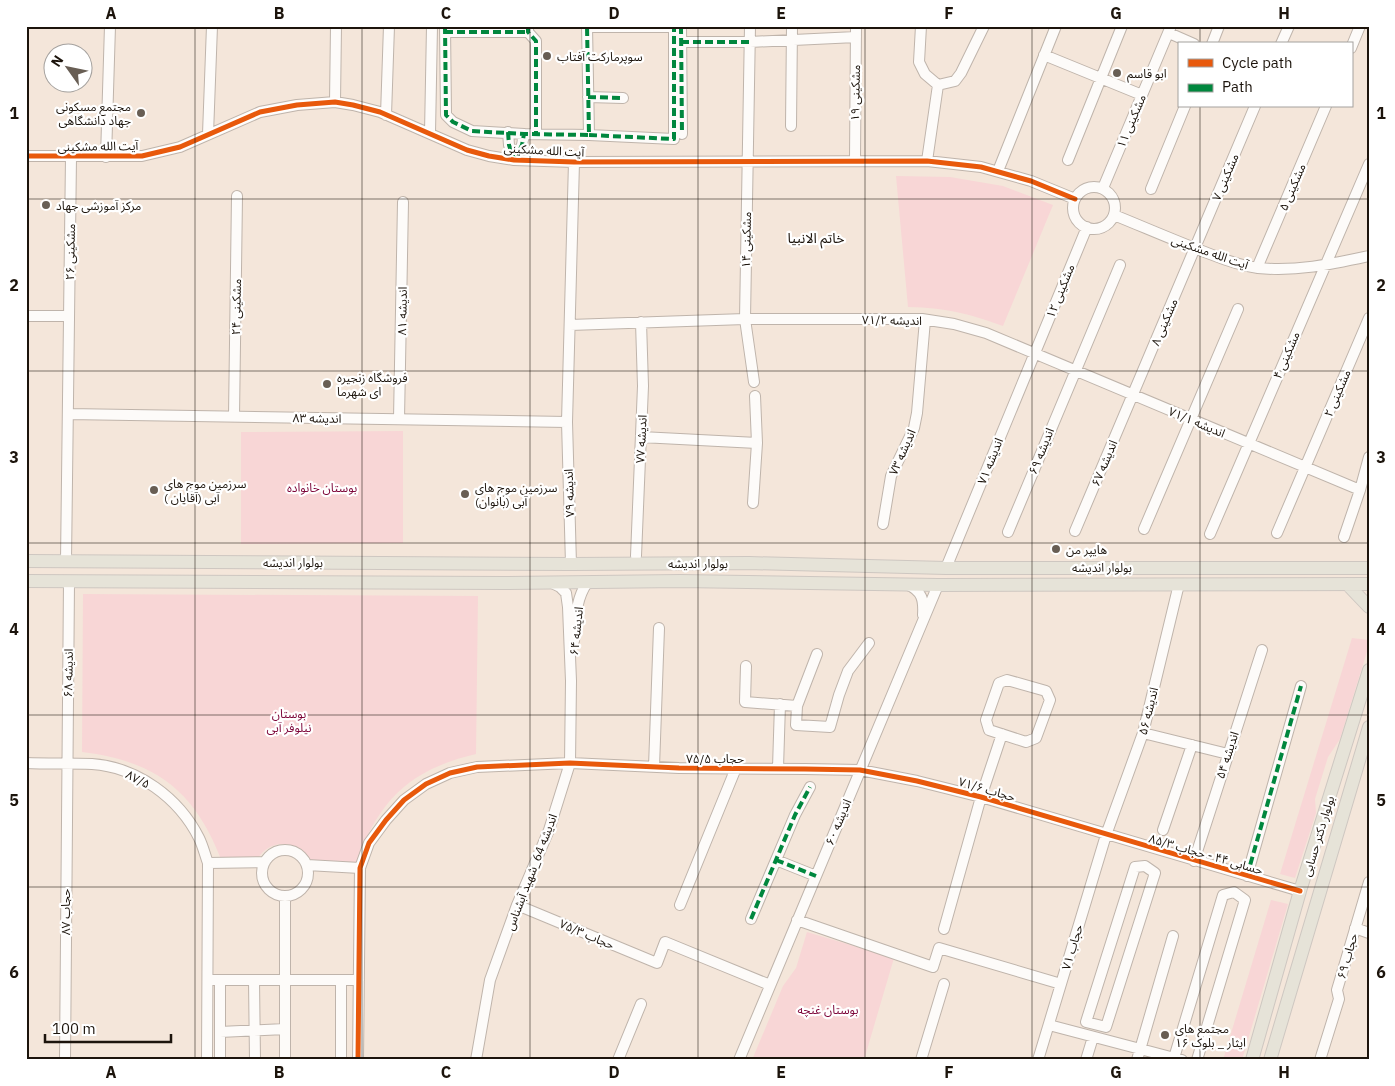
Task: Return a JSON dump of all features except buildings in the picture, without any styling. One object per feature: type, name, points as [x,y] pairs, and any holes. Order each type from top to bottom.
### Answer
[{"type":"main road","name":"بولوار اندیشه","points":[[26,561],[749,563],[946,568],[1367,568]]},
{"type":"main road","points":[[680,563],[680,581]]},
{"type":"main road","name":"بولوار اندیشه","points":[[26,581],[552,583],[680,581],[938,585],[1369,584]]},
{"type":"main road","points":[[1347,584],[1369,607]]},
{"type":"main road","name":"بولوار دکتر حسابی","points":[[1252,1060],[1300,891],[1369,670]]},
{"type":"main road","name":"بولوار دکتر حسابی","points":[[1270,1060],[1369,727]]},
{"type":"street","points":[[106,157],[110,26]]},
{"type":"street","points":[[208,134],[212,26]]},
{"type":"street","points":[[335,102],[336,26]]},
{"type":"street","points":[[386,115],[389,26]]},
{"type":"street","points":[[430,133],[432,26]]},
{"type":"street","points":[[589,135],[587,27],[674,26],[678,137]]},
{"type":"street","points":[[678,137],[681,26]]},
{"type":"street","name":"مشکینی ۱۴","points":[[750,26],[745,319],[754,382]]},
{"type":"street","points":[[791,126],[792,26]]},
{"type":"street","points":[[921,26],[919,62],[925,74],[938,85]]},
{"type":"street","points":[[938,85],[955,81],[961,73],[984,26]]},
{"type":"street","points":[[998,171],[1056,26]]},
{"type":"street","points":[[1068,160],[1122,26]]},
{"type":"street","points":[[1213,42],[1219,26]]},
{"type":"street","points":[[1282,42],[1289,26]]},
{"type":"street","points":[[1352,46],[1360,26]]},
{"type":"street","points":[[536,134],[536,41],[528,29],[445,29],[446,115],[453,122],[472,131],[524,134],[678,137]]},
{"type":"street","points":[[1170,30],[1191,42]]},
{"type":"street","name":"مشکینی ۱۱","points":[[1103,188],[1170,30]]},
{"type":"street","points":[[681,42],[792,40],[856,31]]},
{"type":"street","name":"مشکینی ۱۹","points":[[855,160],[856,31]]},
{"type":"street","points":[[1044,55],[1142,95]]},
{"type":"street","points":[[927,161],[938,85]]},
{"type":"street","points":[[588,97],[623,98]]},
{"type":"street","name":"آیت الله مشکینی","points":[[26,156],[142,156],[180,147],[260,112],[297,105],[335,102],[353,105],[386,115],[467,150],[514,160],[574,162],[748,160],[927,161],[981,167],[998,171],[1031,181],[1075,199]]},
{"type":"street","points":[[1150,189],[1184,108]]},
{"type":"street","name":"مشکینی ۷","points":[[1195,249],[1254,108]]},
{"type":"street","name":"مشکینی ۵","points":[[1257,268],[1325,108]]},
{"type":"street","points":[[508,132],[509,145],[514,160]]},
{"type":"street","points":[[514,160],[522,145],[524,134]]},
{"type":"street","name":"مشکینی ۲۶","points":[[69,316],[71,157]]},
{"type":"street","name":"اندیشه ۷۹","points":[[571,564],[567,422],[574,162]]},
{"type":"street","name":"مشکینی ۴","points":[[1210,534],[1369,164]]},
{"type":"street","points":[[1092,186],[1103,188],[1114,200],[1114,215],[1103,227],[1092,229],[1086,227],[1077,221],[1074,216],[1075,199],[1078,194],[1092,186]]},
{"type":"street","name":"مشکینی ۲۴","points":[[234,417],[237,196]]},
{"type":"street","name":"اندیشه ۸۱","points":[[400,419],[403,202]]},
{"type":"street","name":"آیت الله مشکینی","points":[[1114,215],[1195,249],[1257,268],[1324,266],[1369,256]]},
{"type":"street","name":"مشکینی ۱۲","points":[[1034,354],[1086,227]]},
{"type":"street","name":"مشکینی ۸","points":[[1133,395],[1195,249]]},
{"type":"street","name":"اندیشه ۶۹","points":[[1008,532],[1120,265]]},
{"type":"street","points":[[1144,529],[1238,309]]},
{"type":"street","points":[[26,316],[69,316],[66,561]]},
{"type":"street","name":"مشکینی ۲","points":[[1277,533],[1369,318]]},
{"type":"street","name":"اندیشه ۷۱/۲","points":[[570,325],[745,319],[925,320],[954,324],[986,333],[1034,354]]},
{"type":"street","name":"اندیشه ۷۳","points":[[883,524],[891,476],[914,428],[925,320]]},
{"type":"street","name":"اندیشه ۷۷","points":[[636,556],[643,386],[641,322]]},
{"type":"street","name":"اندیشه ۷۱/۱","points":[[1034,354],[1360,490]]},
{"type":"street","name":"اندیشه ۷۱","points":[[946,568],[1034,354]]},
{"type":"street","name":"اندیشه ۶۷","points":[[1075,531],[1133,395]]},
{"type":"street","points":[[753,503],[758,443],[756,396]]},
{"type":"street","name":"اندیشه ۸۳","points":[[68,414],[567,422]]},
{"type":"street","points":[[641,437],[758,443]]},
{"type":"street","points":[[1344,537],[1369,456]]},
{"type":"street","name":"اندیشه ۶۸","points":[[66,765],[69,582]]},
{"type":"street","points":[[552,583],[560,587],[566,594],[571,682]]},
{"type":"street","name":"اندیشه ۶۴","points":[[571,682],[577,607],[581,592],[587,583]]},
{"type":"street","points":[[907,584],[916,588],[920,593],[924,612],[923,621]]},
{"type":"street","name":"اندیشه ۵۶","points":[[1106,835],[1143,733],[1179,584]]},
{"type":"street","name":"اندیشه ۶۰","points":[[738,1060],[938,585]]},
{"type":"street","points":[[654,767],[659,628]]},
{"type":"street","points":[[817,654],[797,706],[796,725],[830,727],[848,672],[870,643]]},
{"type":"street","name":"اندیشه ۵۴","points":[[1194,861],[1262,650]]},
{"type":"street","points":[[746,666],[745,702],[797,706]]},
{"type":"street","points":[[1007,680],[1046,691],[1050,700],[1036,738],[1026,742],[1002,734],[989,730],[986,720],[999,684],[1007,680]]},
{"type":"street","name":"اندیشه 64_شهید آبشناس","points":[[476,1060],[490,980],[549,830],[570,763],[571,682]]},
{"type":"street","points":[[1048,1025],[1178,1059],[1222,895],[1234,892],[1243,875],[1301,686]]},
{"type":"street","points":[[778,768],[780,704]]},
{"type":"street","points":[[1143,733],[1228,754]]},
{"type":"street","points":[[944,929],[981,797],[1002,734]]},
{"type":"street","points":[[1163,830],[1192,745]]},
{"type":"street","name":"۸۷/۵","points":[[26,763],[93,764],[120,770],[144,780],[166,795],[185,815],[199,838],[208,863],[207,1060]]},
{"type":"street","name":"حجاب ۷۵/۵","points":[[360,868],[370,843],[386,820],[404,800],[426,784],[450,773],[477,767],[570,763],[654,767],[860,770]]},
{"type":"street","name":"حجاب ۸۷","points":[[65,1060],[66,765]]},
{"type":"street","points":[[680,905],[736,768]]},
{"type":"street","name":"حجاب ۷۱/۶","points":[[860,770],[981,797],[1106,835]]},
{"type":"street","points":[[751,919],[795,815],[810,787]]},
{"type":"street","name":"حسابی ۴۴ - حجاب ۸۵/۳","points":[[1106,835],[1300,891]]},
{"type":"street","name":"حجاب ۷۱","points":[[1038,1060],[1106,835]]},
{"type":"street","points":[[1145,866],[1151,848]]},
{"type":"street","points":[[287,850],[295,852],[303,858],[307,865],[306,883],[300,890],[292,894],[286,896],[275,893],[268,888],[264,880],[262,871],[265,862],[277,851],[287,850]]},
{"type":"street","points":[[776,860],[816,876]]},
{"type":"street","points":[[208,863],[265,862]]},
{"type":"street","points":[[307,865],[360,868],[358,1060]]},
{"type":"street","points":[[1145,866],[1155,873],[1106,1027],[1086,1022],[1135,867],[1145,866]]},
{"type":"street","name":"حجاب ۶۹","points":[[1320,1060],[1339,999],[1337,990],[1369,882]]},
{"type":"street","points":[[1197,1060],[1245,900],[1234,892]]},
{"type":"street","points":[[285,1060],[286,896]]},
{"type":"street","name":"حجاب ۷۵/۳","points":[[518,905],[657,963],[666,942],[770,985]]},
{"type":"street","points":[[797,920],[933,967],[939,948],[1061,984]]},
{"type":"street","points":[[1355,928],[1369,933]]},
{"type":"street","points":[[1137,1060],[1173,936]]},
{"type":"street","points":[[208,980],[359,980]]},
{"type":"street","points":[[220,980],[220,1060]]},
{"type":"street","points":[[254,980],[256,1060]]},
{"type":"street","points":[[341,980],[341,1060]]},
{"type":"street","points":[[922,1060],[944,984]]},
{"type":"street","points":[[618,1060],[641,1004]]},
{"type":"street","points":[[220,1032],[285,1029]]},
{"type":"street","points":[[1086,1060],[1093,1037]]},
{"type":"green space","points":[[896,176],[950,177],[1003,186],[1053,205],[1003,326],[956,312],[908,307]]},
{"type":"green space","name":"بوستان خانواده","points":[[403,431],[403,543],[241,544],[241,432]]},
{"type":"green space","name":"بوستان نیلوفر آبی","points":[[83,594],[478,596],[476,754],[453,760],[433,769],[415,779],[400,791],[386,805],[375,822],[356,864],[308,862],[298,849],[291,845],[283,844],[269,848],[257,860],[221,859],[198,814],[169,783],[131,763],[108,756],[82,752]]},
{"type":"green space","points":[[1352,638],[1369,640],[1369,645],[1340,739],[1328,757],[1315,799],[1316,813],[1295,878],[1280,874]]},
{"type":"green space","points":[[1271,900],[1288,904],[1242,1060],[1223,1060]]},
{"type":"green space","name":"بوستان غنچه","points":[[807,932],[894,958],[864,1060],[752,1060],[783,986],[796,968]]},
{"type":"marked path","points":[[445,26],[446,115],[453,122],[472,131],[589,135],[587,26]]},
{"type":"marked path","points":[[528,26],[528,32],[536,41],[536,134]]},
{"type":"marked path","points":[[589,135],[674,139],[674,26]]},
{"type":"marked path","points":[[681,26],[682,134]]},
{"type":"marked path","points":[[587,27],[674,27]]},
{"type":"marked path","points":[[445,32],[528,32]]},
{"type":"marked path","points":[[681,42],[750,42]]},
{"type":"marked path","points":[[588,97],[623,98]]},
{"type":"marked path","points":[[508,132],[509,145],[514,160]]},
{"type":"marked path","points":[[514,160],[522,145],[524,134]]},
{"type":"marked path","points":[[1247,876],[1301,686]]},
{"type":"marked path","points":[[751,919],[795,815],[810,787]]},
{"type":"marked path","points":[[776,860],[816,876]]},
{"type":"cycle path","points":[[26,156],[142,156],[180,147],[260,112],[297,105],[335,102],[380,112],[467,150],[514,160],[574,162],[927,161],[981,167],[1031,181],[1075,199]]},
{"type":"cycle path","points":[[358,1060],[360,868],[369,843],[404,800],[426,784],[450,773],[477,767],[570,763],[679,768],[860,770],[917,781],[981,797],[1300,891]]},
{"type":"place","name":"سوپرمارکت آفتاب","points":[[547,56]]},
{"type":"place","name":"ابو قاسم","points":[[1117,73]]},
{"type":"place","name":"مجتمع مسکونی جهاد دانشگاهی","points":[[141,113]]},
{"type":"place","name":"مرکز آموزشی جهاد","points":[[46,205]]},
{"type":"place","name":"فروشگاه زنجیره ای شهرما","points":[[327,384]]},
{"type":"place","name":"سرزمین موج های آبی (آقایان )","points":[[154,490]]},
{"type":"place","name":"سرزمین موج های آبی (بانوان)","points":[[465,494]]},
{"type":"place","name":"هایپر من","points":[[1056,549]]},
{"type":"place","name":"مجتمع های ایثار _ بلوک ۱۶","points":[[1165,1035]]},
{"type":"district","name":"خاتم الانبیا","points":[[816,238]]}]
